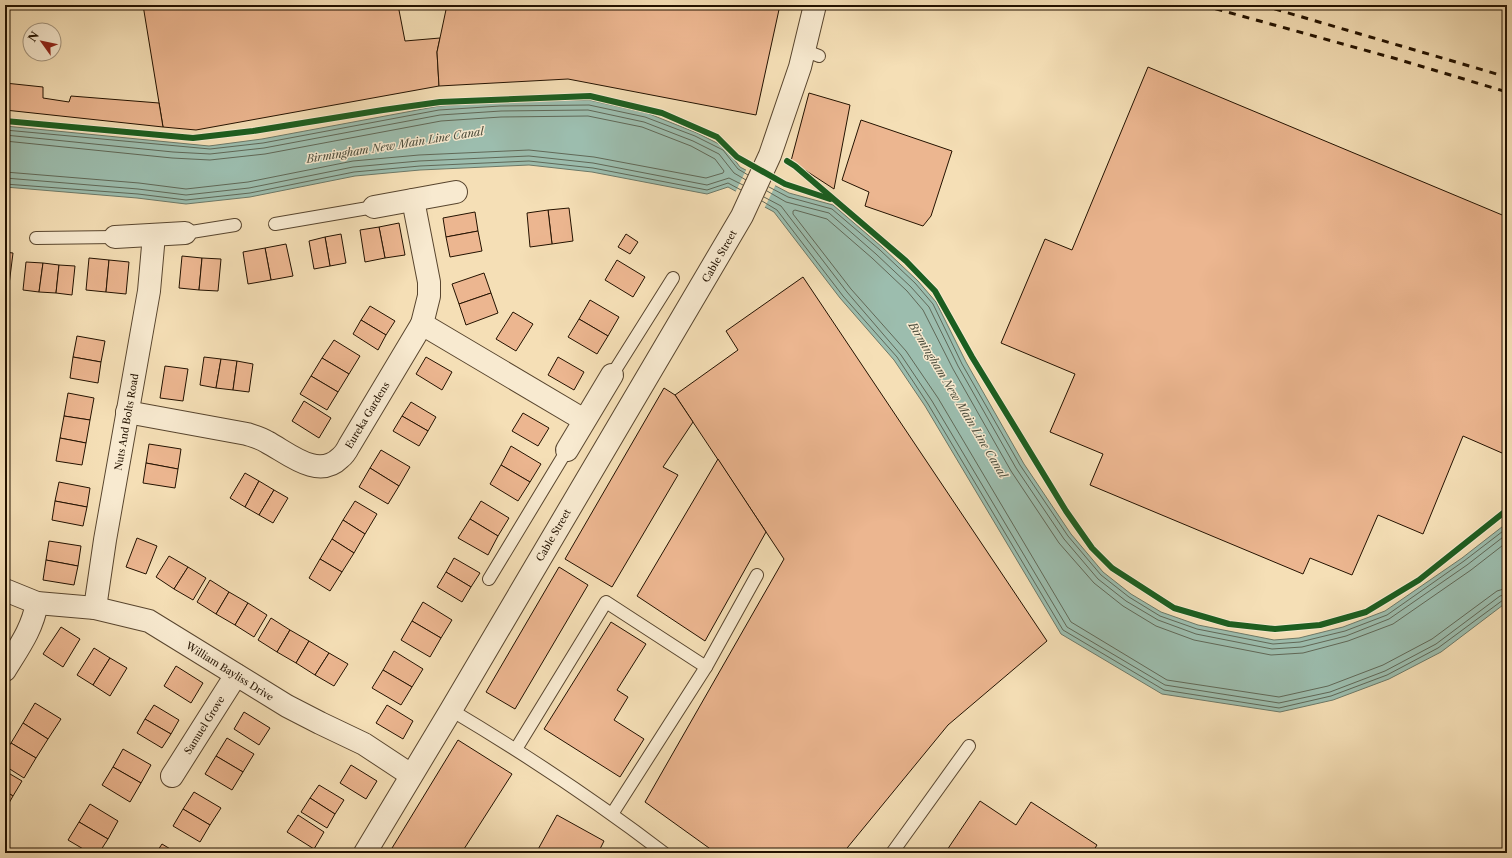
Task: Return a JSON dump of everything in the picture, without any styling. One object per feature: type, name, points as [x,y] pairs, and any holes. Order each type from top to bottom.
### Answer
[{"type":"street","name":"Cable Street","points":[[365,853],[742,216],[770,155],[800,67],[811,53],[815,5]]},
{"type":"street","points":[[374,207],[456,192]]},
{"type":"street","name":"Eureka Gardens","points":[[127,412],[247,434],[265,441],[304,463],[314,466],[327,465],[340,459],[422,324],[427,310],[429,282],[413,200]]},
{"type":"street","points":[[115,237],[185,233]]},
{"type":"street","name":"Nuts And Bolts Road","points":[[95,608],[106,532],[149,291],[154,235]]},
{"type":"street","points":[[422,324],[584,420]]},
{"type":"street","points":[[567,450],[612,375]]},
{"type":"street","name":"William Bayliss Drive","points":[[5,590],[37,603],[95,608],[148,621],[301,713],[364,744],[411,775]]},
{"type":"street","points":[[5,670],[26,636],[34,618],[37,603]]},
{"type":"street","name":"Samuel Grove","points":[[172,776],[236,675]]},
{"type":"lane","points":[[275,224],[374,207]]},
{"type":"lane","points":[[185,233],[235,225]]},
{"type":"lane","points":[[36,238],[115,237]]},
{"type":"lane","points":[[612,375],[673,278]]},
{"type":"lane","points":[[489,579],[567,450]]},
{"type":"lane","points":[[612,814],[706,667],[758,575]]},
{"type":"lane","points":[[516,749],[606,602],[706,667]]},
{"type":"lane","points":[[451,710],[516,749],[612,814],[664,853]]},
{"type":"lane","points":[[892,853],[969,746]]},
{"type":"water","name":"Birmingham New Main Line Canal","points":[[589,100],[647,113],[697,133],[725,147],[740,167],[789,193],[833,205],[882,247],[918,281],[936,302],[966,362],[1024,464],[1071,534],[1103,572],[1131,594],[1161,612],[1198,625],[1274,640],[1299,638],[1343,627],[1385,611],[1462,558],[1507,523],[1507,602],[1441,652],[1389,679],[1333,700],[1280,712],[1162,694],[1061,634],[925,406],[894,360],[840,298],[774,212],[728,187],[707,194],[592,172],[529,165],[420,170],[355,176],[250,197],[186,204],[137,198],[5,187],[5,126],[209,146],[262,139],[439,106],[500,102]]},
{"type":"pier","points":[[747,168],[776,184],[764,209],[735,193]]},
{"type":"building","points":[[143,5],[398,5],[405,41],[440,38],[437,52],[439,86],[196,130],[163,127]]},
{"type":"building","points":[[447,5],[780,5],[756,115],[568,79],[439,86],[437,52]]},
{"type":"building","points":[[1148,67],[1507,217],[1507,441],[1502,453],[1463,436],[1423,534],[1378,515],[1352,575],[1310,558],[1303,574],[1090,485],[1103,454],[1050,432],[1075,374],[1001,343],[1045,239],[1072,250]]},
{"type":"building","points":[[5,83],[43,87],[43,98],[69,102],[71,96],[159,103],[163,127],[5,110]]},
{"type":"building","points":[[809,93],[850,105],[834,189],[791,161]]},
{"type":"building","points":[[861,120],[952,151],[931,216],[923,226],[865,206],[869,192],[842,180]]},
{"type":"building","points":[[569,208],[573,241],[552,244],[548,210]]},
{"type":"building","points":[[548,210],[552,244],[530,247],[527,213]]},
{"type":"building","points":[[475,212],[478,231],[446,237],[443,218]]},
{"type":"building","points":[[399,223],[405,255],[385,258],[379,227]]},
{"type":"building","points":[[379,227],[385,258],[365,262],[360,230]]},
{"type":"building","points":[[478,231],[482,251],[450,257],[446,237]]},
{"type":"building","points":[[341,234],[346,263],[330,266],[325,237]]},
{"type":"building","points":[[626,234],[638,242],[630,254],[618,247]]},
{"type":"building","points":[[325,237],[330,266],[314,269],[309,241]]},
{"type":"building","points":[[286,244],[293,276],[271,280],[265,248]]},
{"type":"building","points":[[265,248],[271,280],[248,284],[243,252]]},
{"type":"building","points":[[5,252],[13,253],[9,285],[5,285]]},
{"type":"building","points":[[182,256],[202,258],[199,290],[179,288]]},
{"type":"building","points":[[89,258],[109,260],[106,292],[86,290]]},
{"type":"building","points":[[202,258],[221,259],[218,291],[199,290]]},
{"type":"building","points":[[109,260],[129,262],[126,294],[106,292]]},
{"type":"building","points":[[617,260],[645,277],[633,297],[605,280]]},
{"type":"building","points":[[26,262],[43,263],[39,292],[23,290]]},
{"type":"building","points":[[43,263],[59,265],[56,293],[39,292]]},
{"type":"building","points":[[59,265],[75,266],[72,295],[56,293]]},
{"type":"building","points":[[484,273],[491,293],[459,304],[452,284]]},
{"type":"building","points":[[803,277],[1047,641],[948,725],[843,853],[716,853],[645,802],[784,559],[675,395],[738,350],[726,331]]},
{"type":"building","points":[[491,293],[498,313],[466,325],[459,304]]},
{"type":"building","points":[[590,300],[619,317],[608,336],[579,319]]},
{"type":"building","points":[[370,306],[395,321],[386,335],[361,320]]},
{"type":"building","points":[[513,312],[533,324],[516,351],[496,339]]},
{"type":"building","points":[[579,319],[608,336],[597,354],[568,337]]},
{"type":"building","points":[[361,320],[386,335],[378,350],[353,334]]},
{"type":"building","points":[[77,336],[105,341],[101,362],[73,357]]},
{"type":"building","points":[[334,340],[360,356],[349,374],[322,358]]},
{"type":"building","points":[[73,357],[101,362],[98,383],[70,378]]},
{"type":"building","points":[[204,357],[221,359],[216,388],[200,385]]},
{"type":"building","points":[[426,357],[452,372],[442,390],[416,374]]},
{"type":"building","points":[[558,357],[584,372],[574,390],[548,375]]},
{"type":"building","points":[[322,358],[349,374],[338,392],[311,376]]},
{"type":"building","points":[[221,359],[237,361],[233,390],[216,388]]},
{"type":"building","points":[[237,361],[253,364],[249,392],[233,390]]},
{"type":"building","points":[[165,366],[188,369],[183,401],[160,398]]},
{"type":"building","points":[[311,376],[338,392],[327,410],[300,394]]},
{"type":"building","points":[[664,388],[675,395],[693,422],[663,467],[678,475],[612,587],[565,559]]},
{"type":"building","points":[[68,393],[94,398],[90,420],[64,416]]},
{"type":"building","points":[[304,401],[331,418],[319,438],[292,421]]},
{"type":"building","points":[[411,402],[436,417],[428,431],[402,416]]},
{"type":"building","points":[[523,413],[549,428],[538,446],[512,431]]},
{"type":"building","points":[[64,416],[90,420],[86,443],[60,438]]},
{"type":"building","points":[[402,416],[428,431],[419,446],[393,431]]},
{"type":"building","points":[[60,438],[86,443],[82,465],[56,461]]},
{"type":"building","points":[[149,444],[181,449],[178,469],[146,463]]},
{"type":"building","points":[[511,446],[541,464],[530,482],[501,465]]},
{"type":"building","points":[[381,450],[410,467],[399,486],[370,468]]},
{"type":"building","points":[[718,459],[766,532],[705,641],[637,596]]},
{"type":"building","points":[[146,463],[178,469],[175,488],[143,483]]},
{"type":"building","points":[[501,465],[530,482],[518,501],[490,484]]},
{"type":"building","points":[[370,468],[399,486],[388,504],[359,487]]},
{"type":"building","points":[[245,473],[259,481],[245,507],[230,498]]},
{"type":"building","points":[[259,481],[274,490],[259,515],[245,507]]},
{"type":"building","points":[[59,482],[90,488],[87,507],[55,501]]},
{"type":"building","points":[[274,490],[288,498],[273,523],[259,515]]},
{"type":"building","points":[[55,501],[87,507],[83,526],[52,520]]},
{"type":"building","points":[[355,501],[377,514],[365,534],[343,520]]},
{"type":"building","points":[[481,501],[509,518],[498,536],[470,519]]},
{"type":"building","points":[[470,519],[498,536],[488,555],[458,538]]},
{"type":"building","points":[[343,520],[365,534],[354,553],[332,539]]},
{"type":"building","points":[[137,538],[157,546],[146,574],[126,567]]},
{"type":"building","points":[[332,539],[354,553],[342,572],[320,559]]},
{"type":"building","points":[[49,541],[81,546],[78,566],[46,560]]},
{"type":"building","points":[[169,556],[188,567],[174,589],[156,577]]},
{"type":"building","points":[[454,558],[480,573],[471,587],[446,572]]},
{"type":"building","points":[[320,559],[342,572],[330,591],[309,578]]},
{"type":"building","points":[[46,560],[78,566],[74,585],[43,580]]},
{"type":"building","points":[[188,567],[206,578],[193,600],[174,589]]},
{"type":"building","points":[[559,567],[588,585],[515,709],[486,692]]},
{"type":"building","points":[[446,572],[471,587],[462,602],[437,587]]},
{"type":"building","points":[[210,580],[229,592],[216,614],[197,602]]},
{"type":"building","points":[[229,592],[248,603],[235,625],[216,614]]},
{"type":"building","points":[[423,602],[452,620],[441,638],[412,621]]},
{"type":"building","points":[[248,603],[267,615],[254,637],[235,625]]},
{"type":"building","points":[[271,618],[290,630],[277,652],[258,640]]},
{"type":"building","points":[[412,621],[441,638],[430,657],[401,640]]},
{"type":"building","points":[[611,622],[646,644],[617,690],[628,697],[614,720],[644,739],[620,777],[544,729]]},
{"type":"building","points":[[61,627],[80,639],[63,667],[43,654]]},
{"type":"building","points":[[290,630],[309,641],[296,663],[277,652]]},
{"type":"building","points":[[309,641],[329,653],[315,675],[296,663]]},
{"type":"building","points":[[94,648],[110,658],[93,685],[77,675]]},
{"type":"building","points":[[394,651],[423,669],[412,687],[383,670]]},
{"type":"building","points":[[329,653],[348,664],[334,686],[315,675]]},
{"type":"building","points":[[110,658],[127,668],[110,696],[93,685]]},
{"type":"building","points":[[176,666],[203,683],[191,703],[164,686]]},
{"type":"building","points":[[383,670],[412,687],[401,705],[372,688]]},
{"type":"building","points":[[35,703],[61,719],[48,739],[23,723]]},
{"type":"building","points":[[154,705],[179,720],[171,734],[145,719]]},
{"type":"building","points":[[387,705],[413,721],[403,739],[376,723]]},
{"type":"building","points":[[244,712],[270,728],[259,745],[234,729]]},
{"type":"building","points":[[145,719],[171,734],[162,748],[137,733]]},
{"type":"building","points":[[23,723],[48,739],[36,758],[11,743]]},
{"type":"building","points":[[227,738],[254,754],[243,772],[216,756]]},
{"type":"building","points":[[458,740],[512,774],[464,849],[470,853],[389,853]]},
{"type":"building","points":[[11,743],[36,758],[24,778],[5,766],[5,752]]},
{"type":"building","points":[[123,749],[151,765],[141,783],[113,767]]},
{"type":"building","points":[[216,756],[243,772],[232,790],[205,774]]},
{"type":"building","points":[[351,765],[377,781],[366,799],[340,783]]},
{"type":"building","points":[[113,767],[141,783],[130,802],[102,785]]},
{"type":"building","points":[[5,771],[22,781],[13,796],[5,791]]},
{"type":"building","points":[[319,785],[344,800],[335,814],[310,798]]},
{"type":"building","points":[[5,791],[13,796],[5,810]]},
{"type":"building","points":[[194,792],[221,808],[210,825],[183,809]]},
{"type":"building","points":[[310,798],[335,814],[327,828],[301,812]]},
{"type":"building","points":[[980,801],[1016,825],[1031,802],[1097,845],[1092,853],[945,853]]},
{"type":"building","points":[[90,804],[118,821],[108,839],[79,822]]},
{"type":"building","points":[[183,809],[210,825],[200,842],[173,826]]},
{"type":"building","points":[[298,815],[324,832],[314,849],[287,832]]},
{"type":"building","points":[[557,815],[604,841],[598,853],[536,853]]},
{"type":"building","points":[[79,822],[108,839],[99,853],[90,853],[68,840]]},
{"type":"building","points":[[162,844],[177,853],[156,853]]},
{"type":"railway","points":[[1202,5],[1397,59],[1507,92]]},
{"type":"railway","points":[[1261,5],[1507,77]]},
{"type":"cycle path","points":[[5,121],[193,138],[253,131],[440,102],[590,96],[662,113],[717,137],[737,157],[785,184],[830,199]]},
{"type":"cycle path","points":[[787,161],[795,166],[906,261],[935,291],[972,357],[1066,511],[1092,548],[1112,568],[1174,608],[1229,624],[1275,629],[1320,625],[1366,612],[1419,580],[1507,510]]}]
